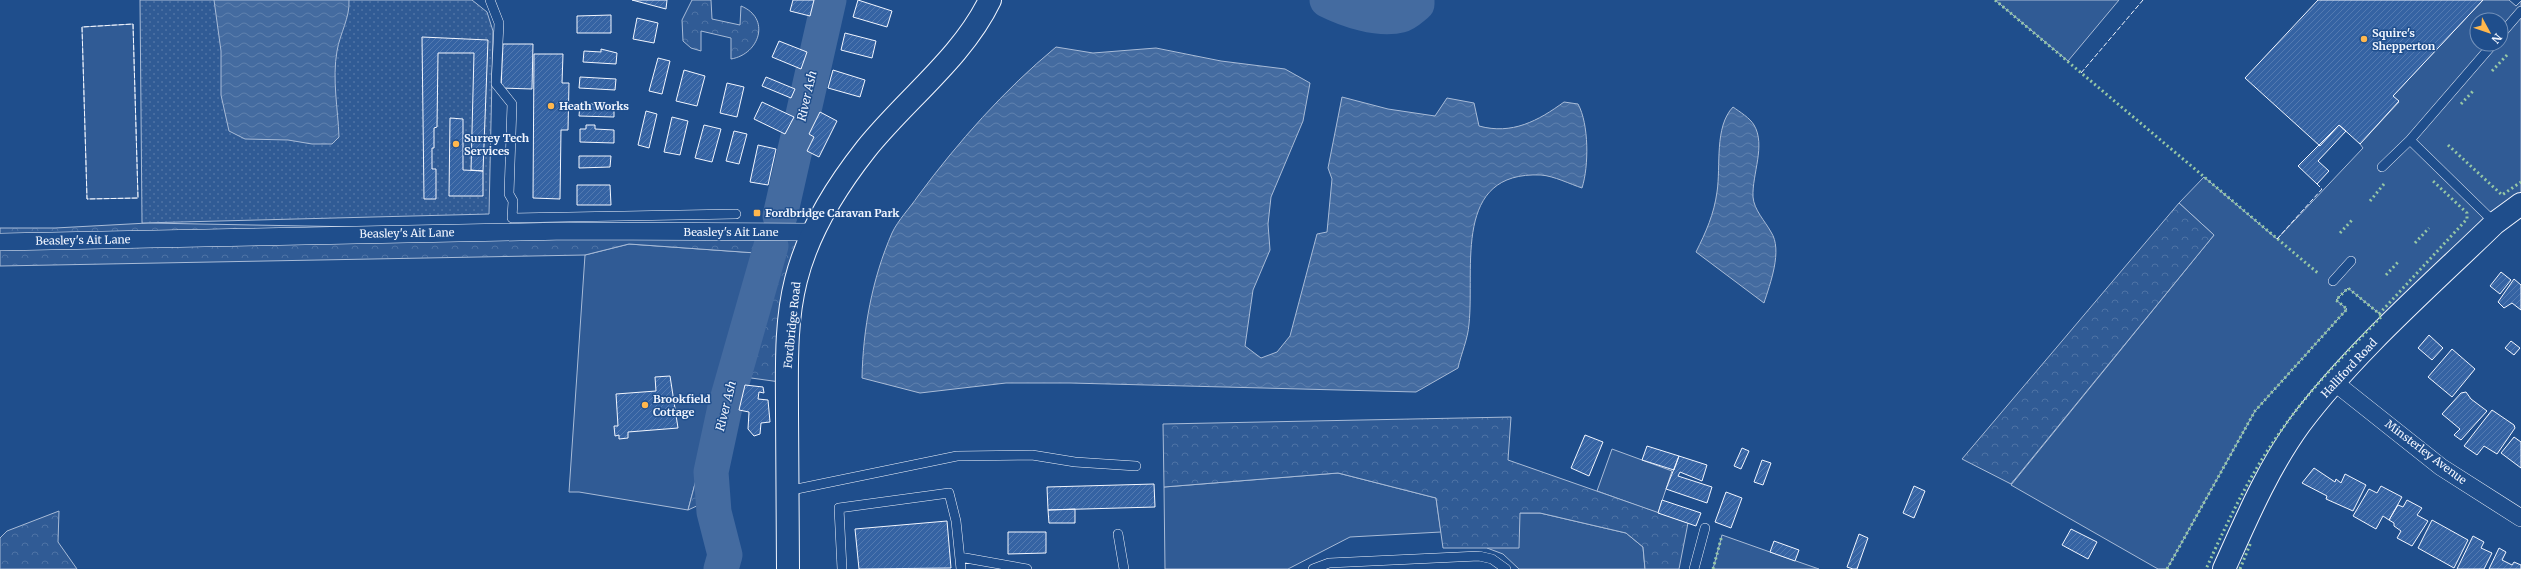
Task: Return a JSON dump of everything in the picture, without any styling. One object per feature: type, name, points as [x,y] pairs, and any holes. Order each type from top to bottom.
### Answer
[{"type":"street","name":"Fordbridge Road","points":[[788,569],[787,354],[796,280],[814,232],[827,205],[866,149],[953,53],[983,14],[990,0]]},
{"type":"street","name":"Halliford Road","points":[[2224,569],[2269,474],[2299,425],[2334,382],[2495,223],[2521,204]]},
{"type":"street","name":"Beasley's Ait Lane","points":[[0,242],[568,231],[814,232]]},
{"type":"street","name":"Minsterley Avenue","points":[[2334,382],[2441,467],[2521,518]]},
{"type":"lane","points":[[490,0],[499,23],[496,84],[512,104],[509,194],[513,201],[512,218],[736,214]]},
{"type":"lane","points":[[2509,25],[2521,11]]},
{"type":"lane","points":[[2382,167],[2410,140],[2486,52]]},
{"type":"lane","points":[[2410,140],[2495,223]]},
{"type":"lane","points":[[2333,281],[2351,261]]},
{"type":"lane","points":[[787,491],[957,456],[1032,455],[1075,462],[1136,466]]},
{"type":"lane","points":[[842,569],[839,508],[949,493],[956,521],[961,569]]},
{"type":"lane","points":[[1694,569],[1705,528]]},
{"type":"lane","points":[[1118,534],[1124,569]]},
{"type":"lane","points":[[1313,569],[1329,563],[1479,556],[1492,559],[1506,569]]},
{"type":"lane","points":[[960,557],[1027,569]]},
{"type":"shaded area","points":[[1995,0],[2119,0],[2068,61]]},
{"type":"shaded area","points":[[2483,0],[2509,0],[2516,6],[2521,1],[2521,204],[2392,324],[2348,288],[2336,300],[2347,309],[2255,411],[2167,569],[2158,569],[2011,485],[2214,235],[2179,203],[2204,177],[2277,239],[2363,148],[2360,144],[2399,102],[2393,96],[2469,15],[2469,52],[2509,52],[2509,12],[2472,12]]},
{"type":"shaded area","points":[[133,24],[138,198],[87,199],[82,27]]},
{"type":"shaded area","points":[[629,244],[757,253],[688,510],[579,492],[569,492],[585,255]]},
{"type":"shaded area","points":[[1612,449],[1672,471],[1658,513],[1597,491]]},
{"type":"shaded area","points":[[1338,473],[1436,498],[1441,532],[1350,537],[1288,569],[1165,569],[1164,487]]},
{"type":"shaded area","points":[[1520,513],[1540,513],[1626,533],[1643,547],[1645,569],[1519,569],[1503,554],[1487,548]]},
{"type":"shaded area","points":[[1722,535],[1770,552],[1819,569],[1713,569]]},
{"type":"green space","points":[[140,0],[472,0],[487,12],[493,31],[489,214],[142,223]]},
{"type":"green space","points":[[692,0],[711,0],[712,19],[740,25],[741,6],[750,12],[756,19],[759,27],[755,43],[741,56],[731,59],[731,38],[701,31],[701,51],[691,48],[683,41],[682,20]]},
{"type":"green space","points":[[2179,203],[2214,235],[2011,484],[1962,459]]},
{"type":"green space","points":[[148,223],[568,231],[801,232],[780,382],[744,377],[720,469],[725,493],[688,510],[756,253],[629,244],[585,255],[0,266],[0,228],[55,228]]},
{"type":"green space","points":[[1511,417],[1508,460],[1688,523],[1679,569],[1645,569],[1643,547],[1626,533],[1540,513],[1520,513],[1519,548],[1443,548],[1436,498],[1338,473],[1164,487],[1163,424]]},
{"type":"green space","points":[[59,511],[58,542],[77,569],[0,569],[0,538],[7,531]]},
{"type":"water","points":[[214,0],[349,0],[348,13],[338,44],[335,72],[339,137],[332,144],[312,144],[288,140],[245,139],[229,131],[221,95],[221,51]]},
{"type":"water","points":[[1056,47],[1093,53],[1156,48],[1221,61],[1285,69],[1310,83],[1303,121],[1271,197],[1268,224],[1270,250],[1253,290],[1245,346],[1261,358],[1277,352],[1290,336],[1317,234],[1327,232],[1332,179],[1328,168],[1342,97],[1388,109],[1435,116],[1447,98],[1474,103],[1479,126],[1503,129],[1534,120],[1564,102],[1578,104],[1582,112],[1587,145],[1586,168],[1582,188],[1557,178],[1541,175],[1513,178],[1493,189],[1481,205],[1474,227],[1471,251],[1469,324],[1458,368],[1416,392],[1070,383],[1006,383],[920,393],[862,378],[864,341],[870,304],[879,268],[892,233],[933,176],[982,117],[1018,81]]},
{"type":"water","points":[[1733,107],[1750,120],[1757,133],[1759,151],[1753,197],[1758,211],[1771,232],[1776,248],[1774,267],[1764,303],[1696,252],[1714,208],[1718,182],[1719,147],[1723,125],[1727,115]]},
{"type":"building","points":[[632,0],[667,0],[666,9]]},
{"type":"building","points":[[793,0],[814,0],[810,16],[790,11]]},
{"type":"building","points":[[858,0],[892,11],[887,27],[853,17]]},
{"type":"building","name":"Squire's Shepperton","points":[[2318,0],[2483,0],[2472,12],[2469,12],[2469,15],[2393,96],[2399,101],[2360,144],[2339,125],[2320,146],[2245,78]]},
{"type":"building","points":[[611,15],[611,33],[577,33],[577,16]]},
{"type":"building","points":[[637,18],[658,23],[654,43],[633,39]]},
{"type":"building","points":[[845,33],[876,41],[872,58],[841,50]]},
{"type":"building","points":[[422,37],[488,40],[483,171],[471,170],[474,53],[438,53],[437,127],[434,128],[434,148],[432,148],[432,169],[436,169],[436,199],[424,199]]},
{"type":"building","points":[[779,41],[807,52],[801,69],[772,57]]},
{"type":"building","name":"Heath Works","points":[[503,44],[533,44],[532,89],[501,88]]},
{"type":"building","points":[[601,49],[617,53],[616,64],[583,62],[584,51],[601,52]]},
{"type":"building","name":"Heath Works","points":[[534,54],[563,54],[562,83],[569,83],[568,130],[561,130],[560,199],[533,198]]},
{"type":"building","points":[[658,58],[670,61],[662,94],[649,91]]},
{"type":"building","points":[[684,70],[705,76],[697,106],[676,101]]},
{"type":"building","points":[[833,70],[865,80],[860,97],[828,88]]},
{"type":"building","points":[[580,77],[616,79],[615,90],[579,88]]},
{"type":"building","points":[[766,77],[795,89],[791,98],[762,86]]},
{"type":"building","points":[[727,83],[744,87],[737,117],[720,113]]},
{"type":"building","points":[[762,102],[794,117],[785,134],[754,119]]},
{"type":"building","points":[[580,104],[614,104],[614,117],[579,116]]},
{"type":"building","points":[[646,111],[657,114],[649,148],[638,145]]},
{"type":"building","points":[[820,112],[837,121],[819,157],[807,151],[814,137],[809,134]]},
{"type":"building","points":[[672,117],[688,121],[680,155],[664,152]]},
{"type":"building","name":"Surrey Tech Services","points":[[450,118],[463,119],[463,170],[483,171],[483,196],[449,196]]},
{"type":"building","points":[[586,125],[595,125],[595,129],[614,130],[614,143],[580,142],[580,129],[586,129]]},
{"type":"building","points":[[704,125],[721,129],[712,162],[695,158]]},
{"type":"building","points":[[2339,125],[2346,131],[2318,161],[2329,171],[2317,184],[2298,166]]},
{"type":"building","points":[[734,131],[747,134],[739,164],[726,161]]},
{"type":"building","points":[[758,145],[776,149],[768,185],[750,182]]},
{"type":"building","points":[[579,156],[611,156],[610,167],[579,168]]},
{"type":"building","points":[[577,185],[610,185],[611,205],[577,205]]},
{"type":"building","points":[[2501,272],[2511,280],[2500,294],[2490,286]]},
{"type":"building","points":[[2514,279],[2521,285],[2521,310],[2512,303],[2504,308],[2498,302]]},
{"type":"building","points":[[2429,335],[2443,348],[2432,360],[2418,348]]},
{"type":"building","points":[[2511,341],[2520,348],[2514,355],[2505,348]]},
{"type":"building","points":[[2452,349],[2475,369],[2452,397],[2428,377]]},
{"type":"building","name":"Brookfield Cottage","points":[[670,376],[678,428],[628,432],[628,438],[619,439],[619,435],[615,436],[614,426],[618,426],[616,394],[656,391],[655,377]]},
{"type":"building","points":[[745,385],[763,387],[764,393],[759,392],[758,399],[768,400],[770,422],[761,423],[760,434],[754,436],[748,429],[749,412],[739,410]]},
{"type":"building","points":[[2466,392],[2471,399],[2487,411],[2461,440],[2454,435],[2460,429],[2442,414],[2461,393]]},
{"type":"building","points":[[2492,410],[2514,425],[2515,428],[2497,454],[2484,446],[2477,455],[2464,446]]},
{"type":"building","points":[[1585,435],[1603,442],[1589,476],[1571,468]]},
{"type":"building","points":[[2514,437],[2521,442],[2521,468],[2501,453]]},
{"type":"building","points":[[1647,446],[1679,456],[1674,470],[1642,460]]},
{"type":"building","points":[[1742,448],[1749,451],[1741,469],[1734,466]]},
{"type":"building","points":[[1679,456],[1707,465],[1702,481],[1680,472],[1678,476],[1712,487],[1707,503],[1666,489]]},
{"type":"building","points":[[1762,460],[1771,463],[1763,485],[1754,482]]},
{"type":"building","points":[[2314,468],[2335,482],[2336,479],[2341,483],[2345,474],[2366,485],[2353,511],[2326,499],[2327,496],[2302,483]]},
{"type":"building","points":[[1154,484],[1155,507],[1048,510],[1047,487]]},
{"type":"building","points":[[1914,486],[1925,491],[1914,518],[1903,513]]},
{"type":"building","points":[[2381,486],[2402,497],[2389,520],[2383,516],[2376,529],[2353,516],[2369,489],[2377,493]]},
{"type":"building","points":[[1726,492],[1742,498],[1731,528],[1715,522]]},
{"type":"building","points":[[1662,500],[1701,513],[1696,526],[1658,513]]},
{"type":"building","points":[[2407,500],[2422,508],[2417,515],[2428,521],[2412,546],[2397,538],[2401,531],[2389,520],[2398,505],[2403,507]]},
{"type":"building","points":[[1075,509],[1075,523],[1049,523],[1048,510]]},
{"type":"building","points":[[2432,520],[2468,540],[2454,568],[2418,548]]},
{"type":"building","points":[[947,521],[951,568],[859,569],[855,529]]},
{"type":"building","points":[[2071,529],[2097,542],[2088,559],[2062,545]]},
{"type":"building","points":[[1008,532],[1046,532],[1046,553],[1008,554]]},
{"type":"building","points":[[1859,534],[1868,538],[1857,569],[1853,569],[1847,567]]},
{"type":"building","points":[[2473,536],[2484,542],[2481,548],[2492,553],[2484,569],[2457,569]]},
{"type":"building","points":[[1774,541],[1799,550],[1795,561],[1770,552]]},
{"type":"building","points":[[2499,548],[2506,552],[2502,560],[2512,565],[2514,562],[2521,565],[2521,569],[2489,569]]},
{"type":"waterway","name":"River Ash","points":[[780,216],[829,0]]},
{"type":"waterway","name":"River Ash","points":[[1327,0],[1353,11],[1383,17],[1403,14],[1417,4],[1417,0]]},
{"type":"waterway","name":"River Ash","points":[[721,569],[725,555],[714,512],[711,472],[725,407],[771,246]]},
{"type":"hedge","points":[[1995,0],[2319,274]]},
{"type":"hedge","points":[[2492,71],[2507,55]]},
{"type":"hedge","points":[[2461,104],[2474,90]]},
{"type":"hedge","points":[[2448,145],[2502,195],[2521,182]]},
{"type":"hedge","points":[[2379,314],[2467,219],[2467,213],[2433,181]]},
{"type":"hedge","points":[[2370,201],[2384,184]]},
{"type":"hedge","points":[[2340,233],[2353,219]]},
{"type":"hedge","points":[[2415,243],[2429,228]]},
{"type":"hedge","points":[[2386,275],[2399,261]]},
{"type":"hedge","points":[[2167,569],[2255,411],[2347,309],[2336,300],[2348,288],[2382,316],[2314,388],[2278,435],[2248,483],[2230,517],[2206,569]]},
{"type":"hedge","points":[[1713,569],[1722,535]]},
{"type":"hedge","points":[[2240,569],[2251,542]]},
{"type":"fence","points":[[2081,73],[2143,0]]},
{"type":"fence","points":[[133,24],[138,198],[87,199],[82,27],[133,24]]},
{"type":"fence","points":[[2277,239],[2322,189],[2317,184]]},
{"type":"place","name":"Squire's Shepperton","points":[[2364,39]]},
{"type":"place","name":"Heath Works","points":[[551,106]]},
{"type":"place","name":"Surrey Tech Services","points":[[456,144]]},
{"type":"place","name":"Fordbridge Caravan Park","points":[[757,213]]},
{"type":"place","name":"Brookfield Cottage","points":[[645,405]]}]
